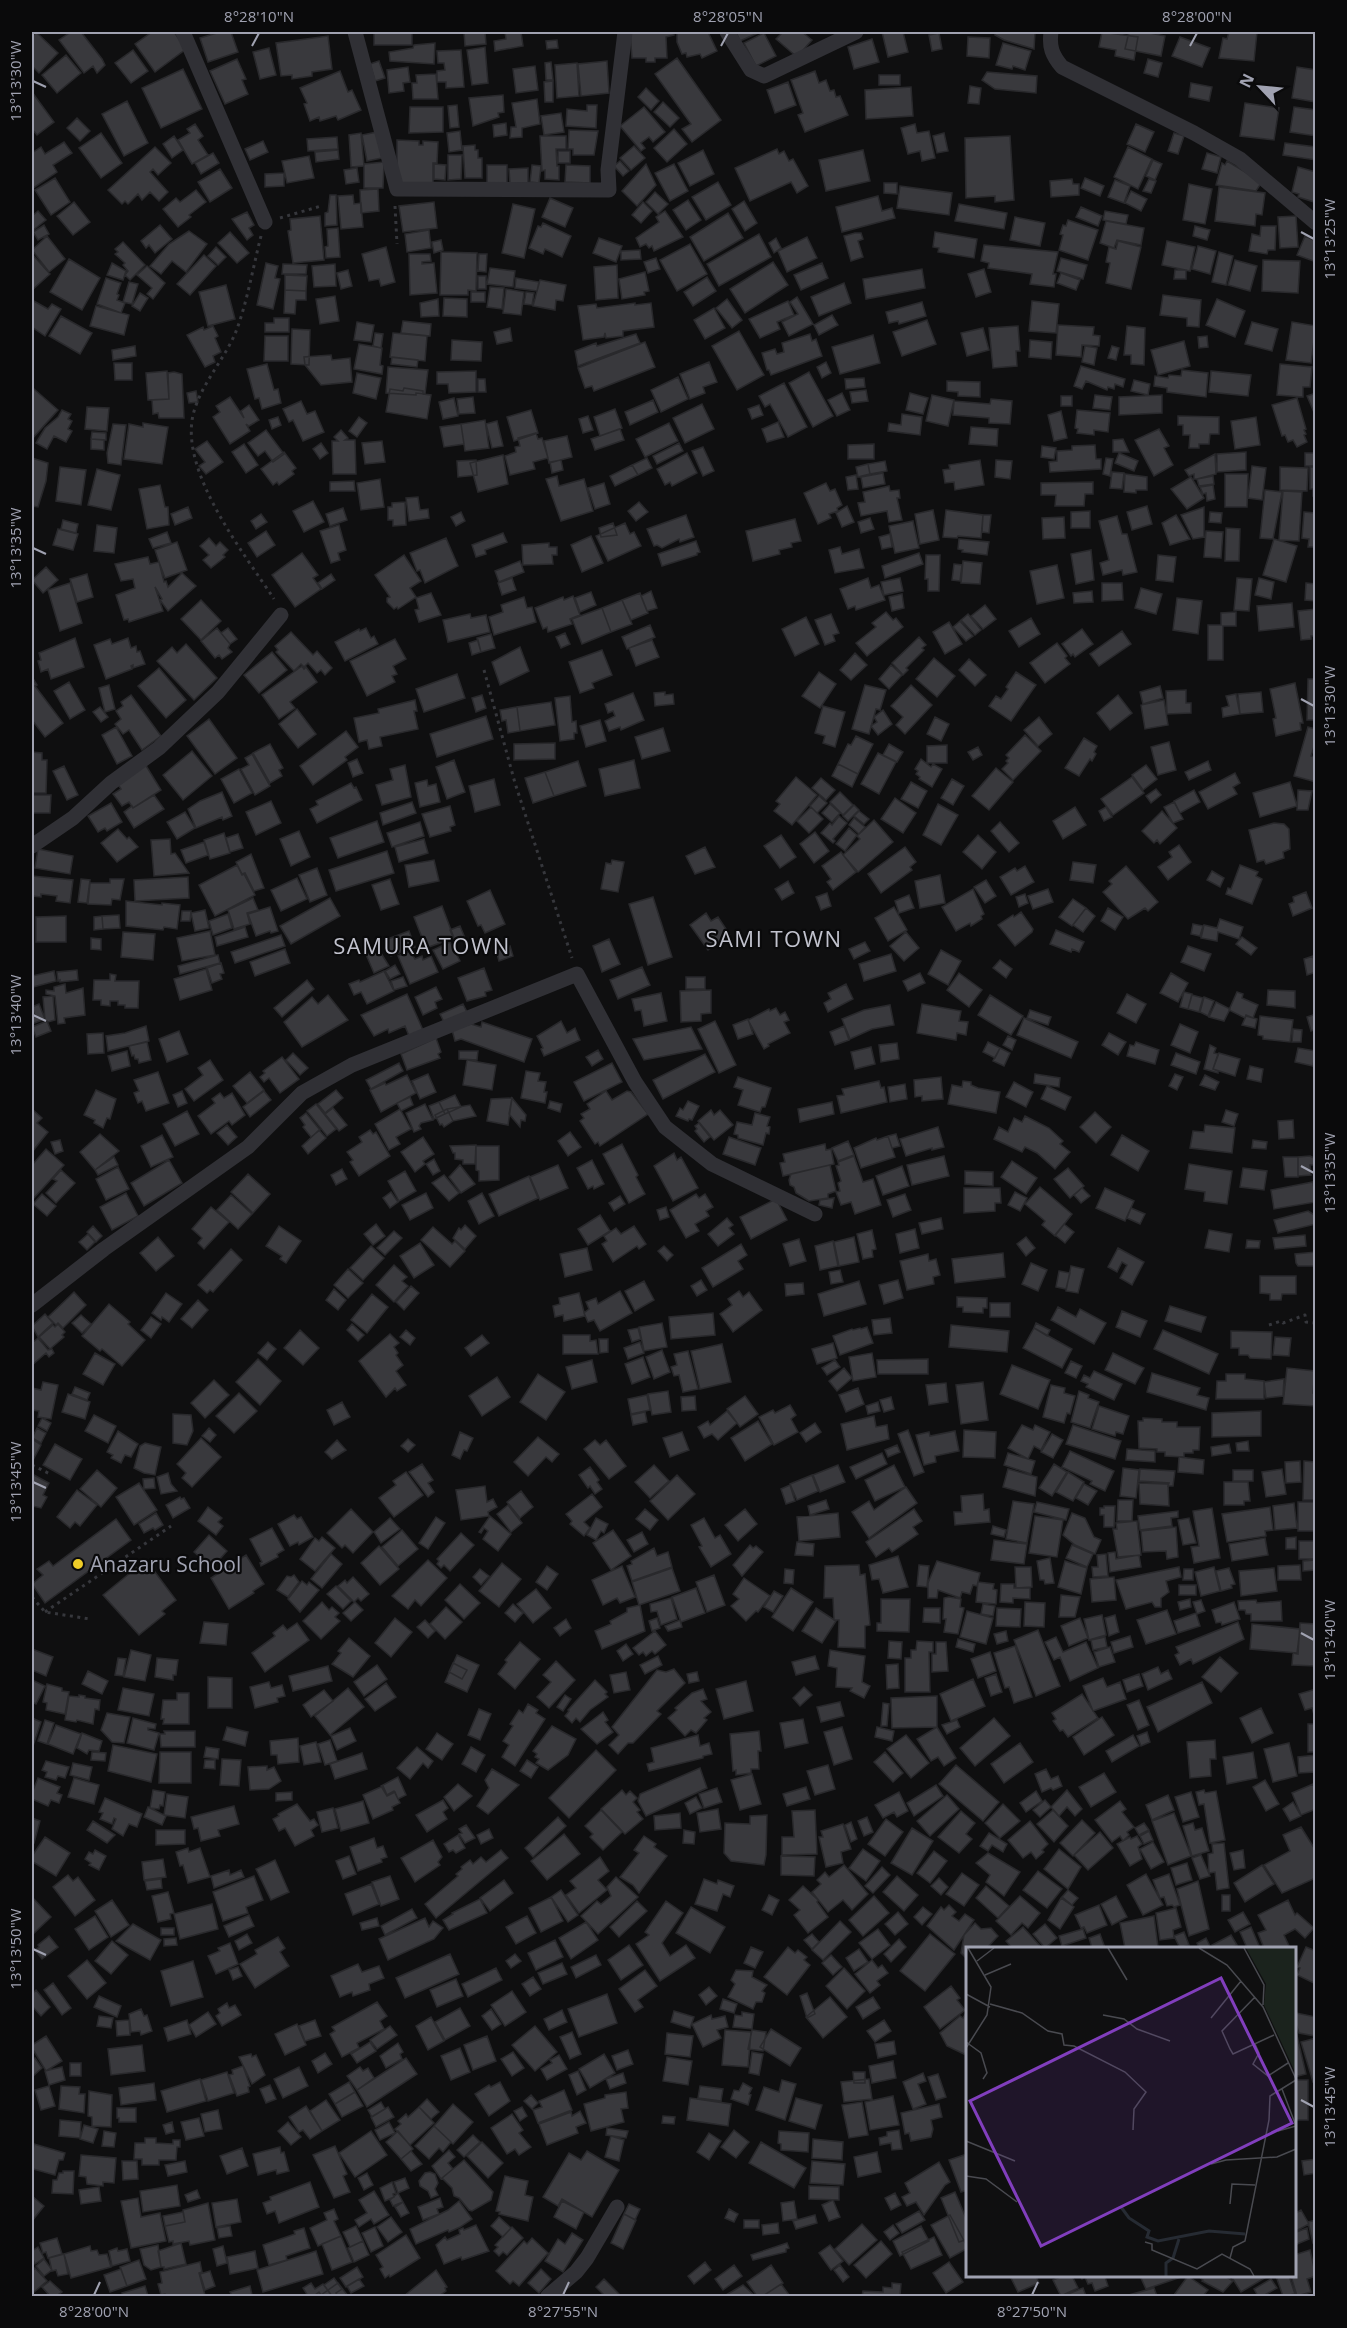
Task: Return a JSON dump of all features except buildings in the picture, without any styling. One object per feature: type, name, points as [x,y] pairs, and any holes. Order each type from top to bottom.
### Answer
[{"type":"street","points":[[183,32],[265,222]]},
{"type":"street","points":[[355,32],[397,189],[609,189],[608,170],[625,32]]},
{"type":"street","points":[[727,32],[751,70],[764,76],[856,32]]},
{"type":"street","points":[[1051,32],[1052,56],[1062,67],[1194,133],[1240,159],[1316,224]]},
{"type":"street","points":[[32,846],[73,818],[111,783],[159,747],[218,692],[281,615]]},
{"type":"street","points":[[32,1305],[104,1250],[248,1147],[302,1093],[352,1065],[577,974],[635,1082],[665,1127],[712,1164],[815,1214]]},
{"type":"street","points":[[548,2296],[576,2272],[587,2258],[617,2207]]},
{"type":"path","points":[[397,189],[394,217],[397,244]]},
{"type":"path","points":[[281,615],[276,603],[216,511],[201,475],[193,441],[193,415],[235,333],[265,222],[321,206]]},
{"type":"path","points":[[484,670],[515,783],[577,974]]},
{"type":"path","points":[[1269,1325],[1295,1320],[1305,1315],[1306,1322],[1316,1323]]},
{"type":"path","points":[[32,1465],[50,1474]]},
{"type":"path","points":[[45,1612],[171,1526]]},
{"type":"path","points":[[32,1598],[45,1612],[90,1619]]},
{"type":"place","name":"Anazaru School","points":[[78,1564]]},
{"type":"district","name":"SAMI TOWN","points":[[774,938]]},
{"type":"district","name":"SAMURA TOWN","points":[[422,945]]}]
